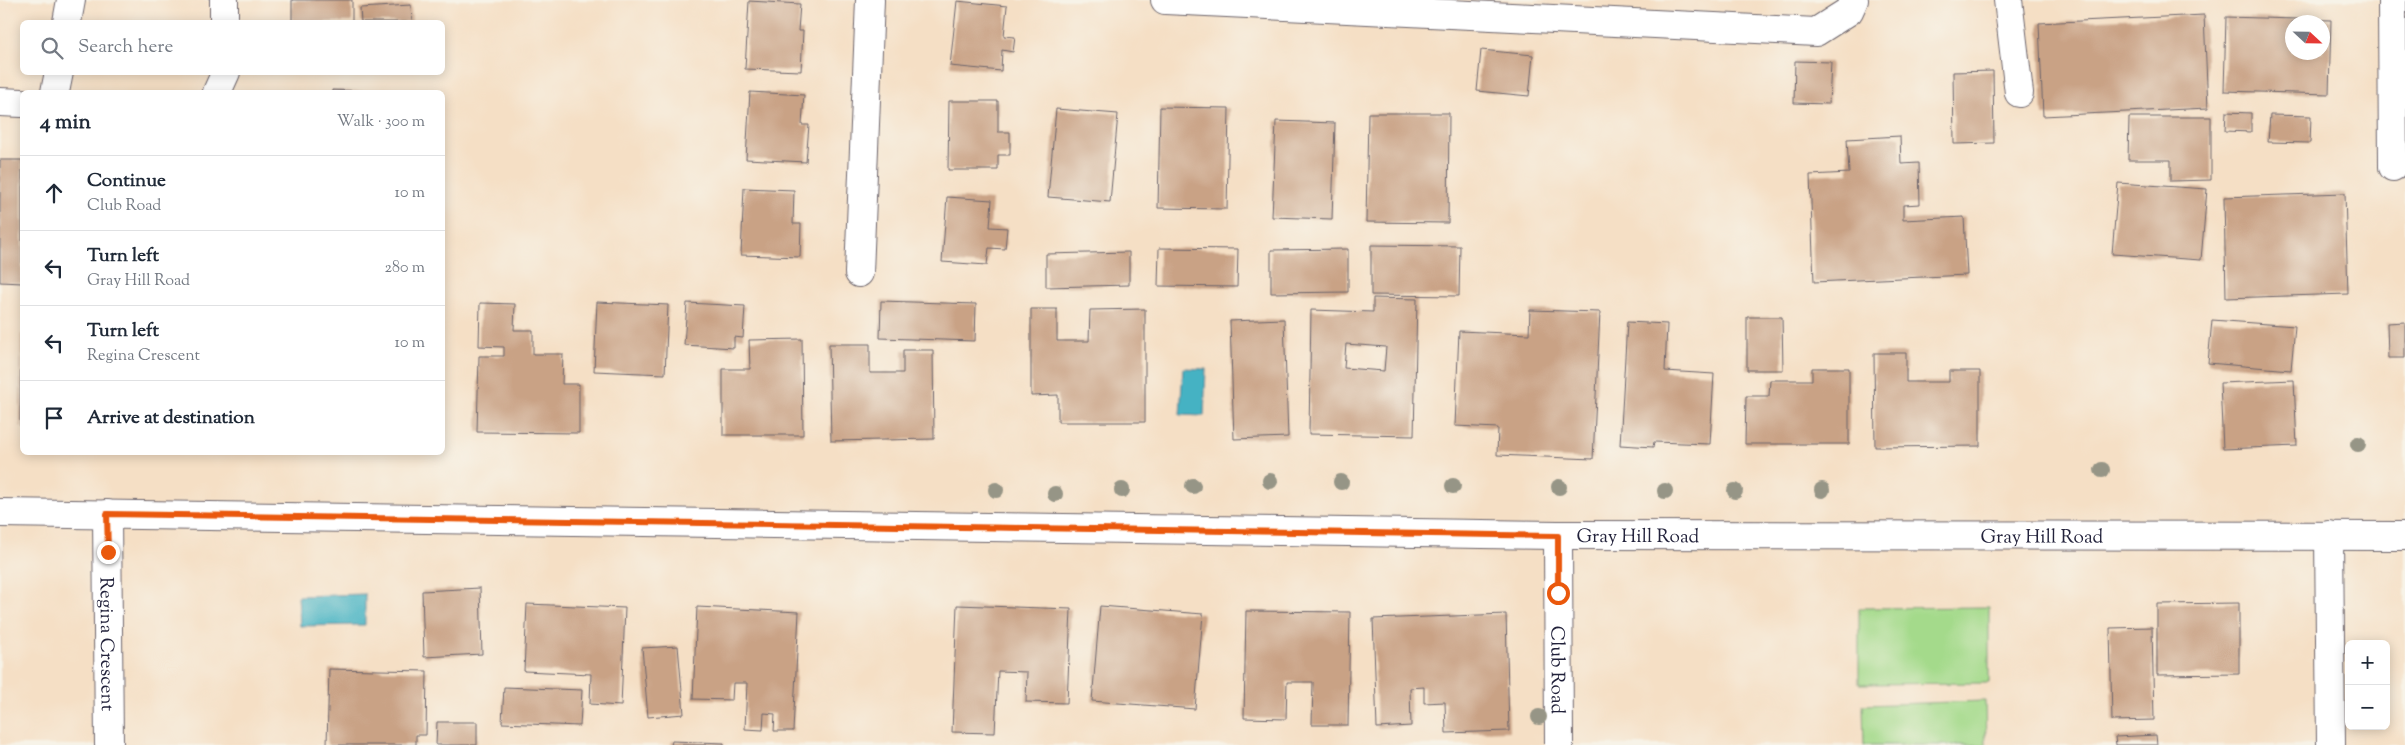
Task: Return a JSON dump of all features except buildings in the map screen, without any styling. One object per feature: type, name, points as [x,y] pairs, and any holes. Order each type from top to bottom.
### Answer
[{"type":"street","points":[[67,20],[71,0]]},
{"type":"street","points":[[224,0],[224,20]]},
{"type":"street","points":[[859,273],[870,0]]},
{"type":"street","points":[[1165,0],[1816,32],[1849,10],[1854,0]]},
{"type":"street","points":[[2008,0],[2020,93]]},
{"type":"street","points":[[2392,0],[2393,167]]},
{"type":"street","points":[[55,90],[58,75]]},
{"type":"street","points":[[218,90],[225,75]]},
{"type":"street","points":[[0,102],[20,103]]},
{"type":"street","name":"Gray Hill Road","points":[[0,513],[1558,536],[2405,536]]},
{"type":"street","name":"Regina Crescent","points":[[107,514],[109,745]]},
{"type":"street","points":[[2329,535],[2331,745]]},
{"type":"street","name":"Club Road","points":[[1558,536],[1559,745]]},
{"type":"green space","points":[[1989,607],[1989,683],[1859,684],[1859,608]]},
{"type":"green space","points":[[1985,701],[1986,745],[1864,745],[1863,705]]},
{"type":"water","points":[[1183,368],[1206,369],[1204,416],[1180,415]]},
{"type":"water","points":[[365,594],[365,625],[300,626],[298,596]]},
{"type":"route","points":[[108,552],[107,514],[1558,536],[1558,593]]}]
